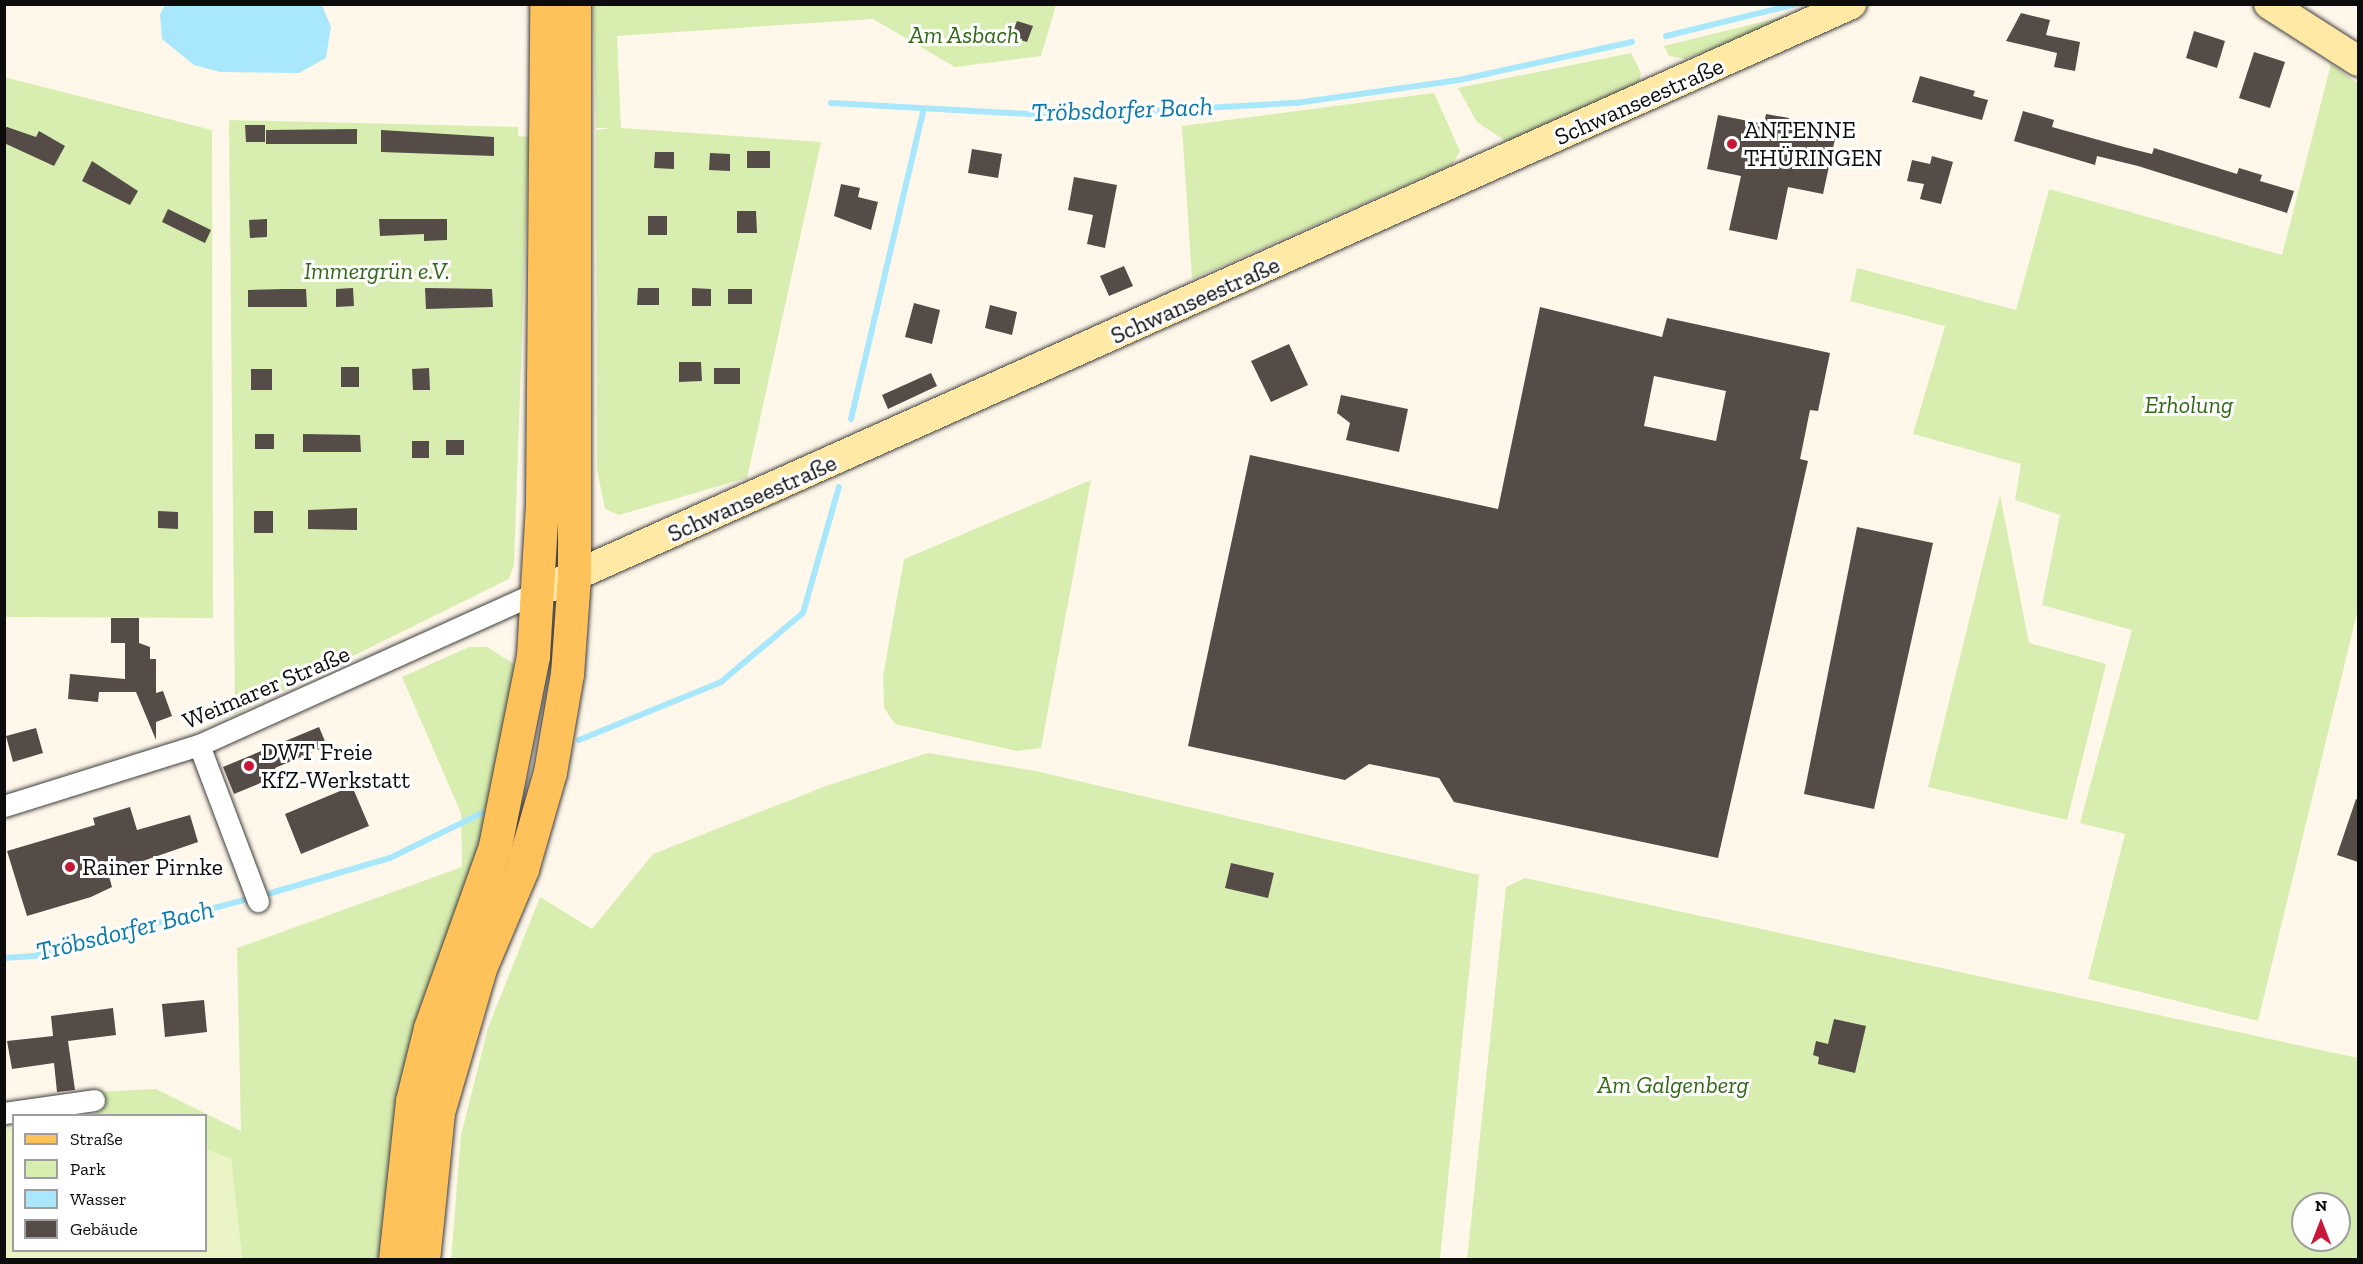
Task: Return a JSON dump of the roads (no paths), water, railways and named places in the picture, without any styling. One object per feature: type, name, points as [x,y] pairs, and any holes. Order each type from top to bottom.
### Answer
[{"type":"main road","points":[[395,1260],[412,1101],[430,1028],[495,846],[521,730],[538,592],[546,4]]},
{"type":"main road","points":[[423,1260],[437,1123],[460,1027],[522,869],[550,772],[567,674],[574,577],[574,4]]},
{"type":"street","name":"Schwanseestraße","points":[[538,592],[1851,4]]},
{"type":"street","points":[[2269,4],[2358,62]]},
{"type":"street","name":"Weimarer Straße","points":[[4,806],[199,745],[538,592]]},
{"type":"street","points":[[199,745],[258,901]]},
{"type":"street","points":[[4,1113],[94,1100]]},
{"type":"water","points":[[165,5],[322,5],[331,27],[326,58],[299,73],[220,72],[194,65],[162,39],[160,14]]},
{"type":"waterway","name":"Tröbsdorfer Bach","points":[[1666,36],[1796,4]]},
{"type":"waterway","name":"Tröbsdorfer Bach","points":[[831,103],[1060,116],[1296,103],[1459,80],[1632,42]]},
{"type":"waterway","name":"Tröbsdorfer Bach","points":[[851,419],[923,111]]},
{"type":"waterway","name":"Tröbsdorfer Bach","points":[[579,740],[721,682],[803,613],[839,487]]},
{"type":"waterway","name":"Tröbsdorfer Bach","points":[[271,893],[390,858],[482,813]]},
{"type":"waterway","name":"Tröbsdorfer Bach","points":[[4,958],[34,956],[245,900]]},
{"type":"place","name":"ANTENNE THÜRINGEN","points":[[1732,144]]},
{"type":"place","name":"DWT Freie KfZ-Werkstatt","points":[[249,766]]},
{"type":"place","name":"Rainer Pirnke","points":[[70,867]]},
{"type":"park label","name":"Am Asbach","points":[[964,35]]},
{"type":"park label","name":"Immergrün e.V.","points":[[377,271]]},
{"type":"park label","name":"Erholung","points":[[2189,405]]},
{"type":"park label","name":"Am Galgenberg","points":[[1673,1085]]}]
